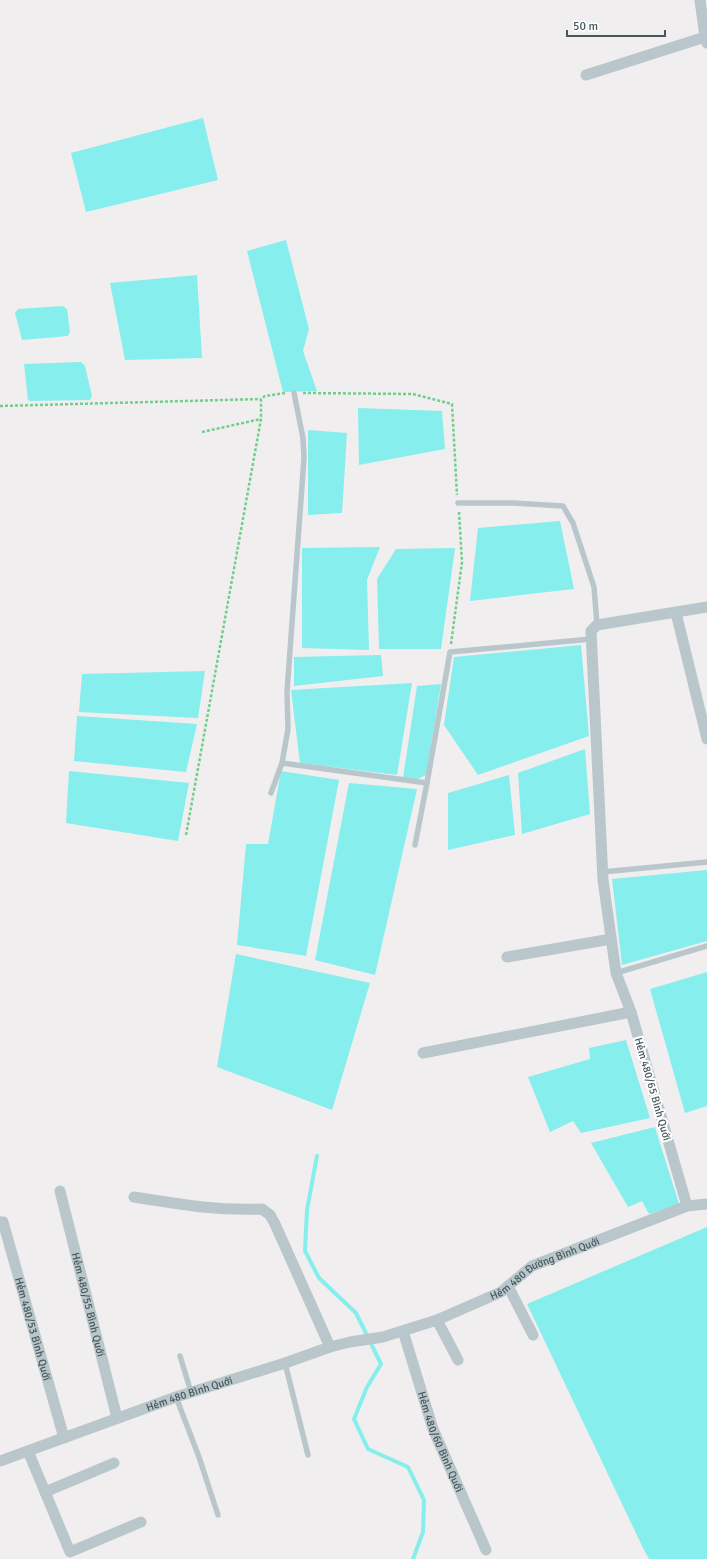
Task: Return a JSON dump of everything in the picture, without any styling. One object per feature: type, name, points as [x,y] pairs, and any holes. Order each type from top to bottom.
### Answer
[{"type":"street","points":[[586,75],[706,40],[700,0]]},
{"type":"street","points":[[591,640],[591,631],[597,625],[707,607]]},
{"type":"street","points":[[676,612],[707,739]]},
{"type":"street","name":"Hẻm 480/65 Bình Quới","points":[[591,640],[602,872],[616,973],[631,1012],[687,1206]]},
{"type":"street","points":[[507,957],[611,939]]},
{"type":"street","points":[[423,1053],[631,1012]]},
{"type":"street","name":"Hẻm 480/55 Bình Quới","points":[[60,1191],[117,1418]]},
{"type":"street","points":[[134,1197],[196,1208],[239,1210],[262,1209],[270,1215],[330,1347]]},
{"type":"street","name":"Hẻm 480 Đường Bình Quới","points":[[382,1337],[403,1332],[437,1320],[501,1292],[532,1266],[687,1206],[707,1204]]},
{"type":"street","name":"Hẻm 480/53 Bình Quới","points":[[0,1222],[3,1222],[64,1438]]},
{"type":"street","points":[[508,1286],[534,1335]]},
{"type":"street","points":[[437,1320],[458,1360]]},
{"type":"street","name":"Hẻm 480/60 Bình Quới","points":[[403,1332],[433,1429],[486,1550]]},
{"type":"street","name":"Hẻm 480 Bình Quới","points":[[1,1458],[28,1451],[176,1397],[285,1363],[330,1347],[382,1337]]},
{"type":"street","points":[[28,1451],[70,1552],[141,1522]]},
{"type":"street","points":[[45,1492],[114,1463]]},
{"type":"lane","points":[[271,793],[282,763],[288,729],[287,692],[304,458],[303,438],[294,392]]},
{"type":"lane","points":[[458,503],[513,503],[563,506],[573,523],[594,587],[597,625]]},
{"type":"lane","points":[[414,845],[427,783],[450,652],[591,640]]},
{"type":"lane","points":[[282,763],[427,783]]},
{"type":"lane","points":[[602,872],[707,862]]},
{"type":"lane","points":[[616,973],[707,946]]},
{"type":"lane","points":[[180,1356],[191,1392]]},
{"type":"lane","points":[[285,1363],[308,1455]]},
{"type":"lane","points":[[176,1397],[199,1457],[218,1515]]},
{"type":"path","points":[[0,406],[261,399],[265,396],[294,392],[413,394],[452,404],[462,562],[450,652]]},
{"type":"path","points":[[186,835],[261,419],[261,399]]},
{"type":"path","points":[[202,432],[261,419]]},
{"type":"water","points":[[203,118],[218,180],[86,212],[71,153]]},
{"type":"water","points":[[286,240],[309,329],[303,351],[317,391],[283,392],[247,251]]},
{"type":"water","points":[[197,275],[202,358],[125,360],[110,283]]},
{"type":"water","points":[[63,306],[67,309],[70,332],[68,336],[22,340],[15,313],[18,309]]},
{"type":"water","points":[[81,362],[85,366],[92,396],[90,400],[28,400],[24,364]]},
{"type":"water","points":[[358,408],[442,411],[445,449],[359,465]]},
{"type":"water","points":[[308,430],[347,433],[342,513],[308,515]]},
{"type":"water","points":[[560,521],[574,589],[470,601],[478,528]]},
{"type":"water","points":[[380,547],[367,580],[369,650],[302,648],[302,548]]},
{"type":"water","points":[[455,548],[441,649],[379,649],[377,579],[396,549]]},
{"type":"water","points":[[581,645],[589,736],[478,775],[444,725],[454,657]]},
{"type":"water","points":[[381,655],[383,676],[294,686],[294,657]]},
{"type":"water","points":[[205,671],[198,718],[79,712],[82,674]]},
{"type":"water","points":[[412,683],[397,775],[300,763],[291,690]]},
{"type":"water","points":[[441,684],[426,775],[418,779],[403,778],[417,686]]},
{"type":"water","points":[[77,716],[197,724],[186,772],[74,761]]},
{"type":"water","points":[[585,749],[590,814],[522,834],[518,773]]},
{"type":"water","points":[[69,771],[189,783],[178,841],[66,823]]},
{"type":"water","points":[[281,771],[339,780],[306,956],[237,945],[246,844],[268,844]]},
{"type":"water","points":[[509,775],[515,835],[448,850],[448,793]]},
{"type":"water","points":[[349,783],[417,789],[375,975],[315,960]]},
{"type":"water","points":[[707,870],[707,941],[622,965],[612,879]]},
{"type":"water","points":[[236,954],[370,983],[332,1110],[217,1067]]},
{"type":"water","points":[[707,972],[707,1106],[685,1113],[650,989]]},
{"type":"water","points":[[626,1040],[650,1118],[581,1133],[573,1121],[550,1132],[528,1077],[590,1059],[589,1048]]},
{"type":"water","points":[[655,1127],[679,1204],[649,1214],[642,1201],[628,1207],[591,1143]]},
{"type":"water","points":[[707,1227],[707,1559],[649,1559],[527,1304]]},
{"type":"waterway","points":[[317,1156],[307,1210],[305,1251],[319,1278],[356,1313],[381,1364],[367,1387],[354,1419],[368,1449],[408,1467],[424,1500],[423,1532],[413,1559]]}]
